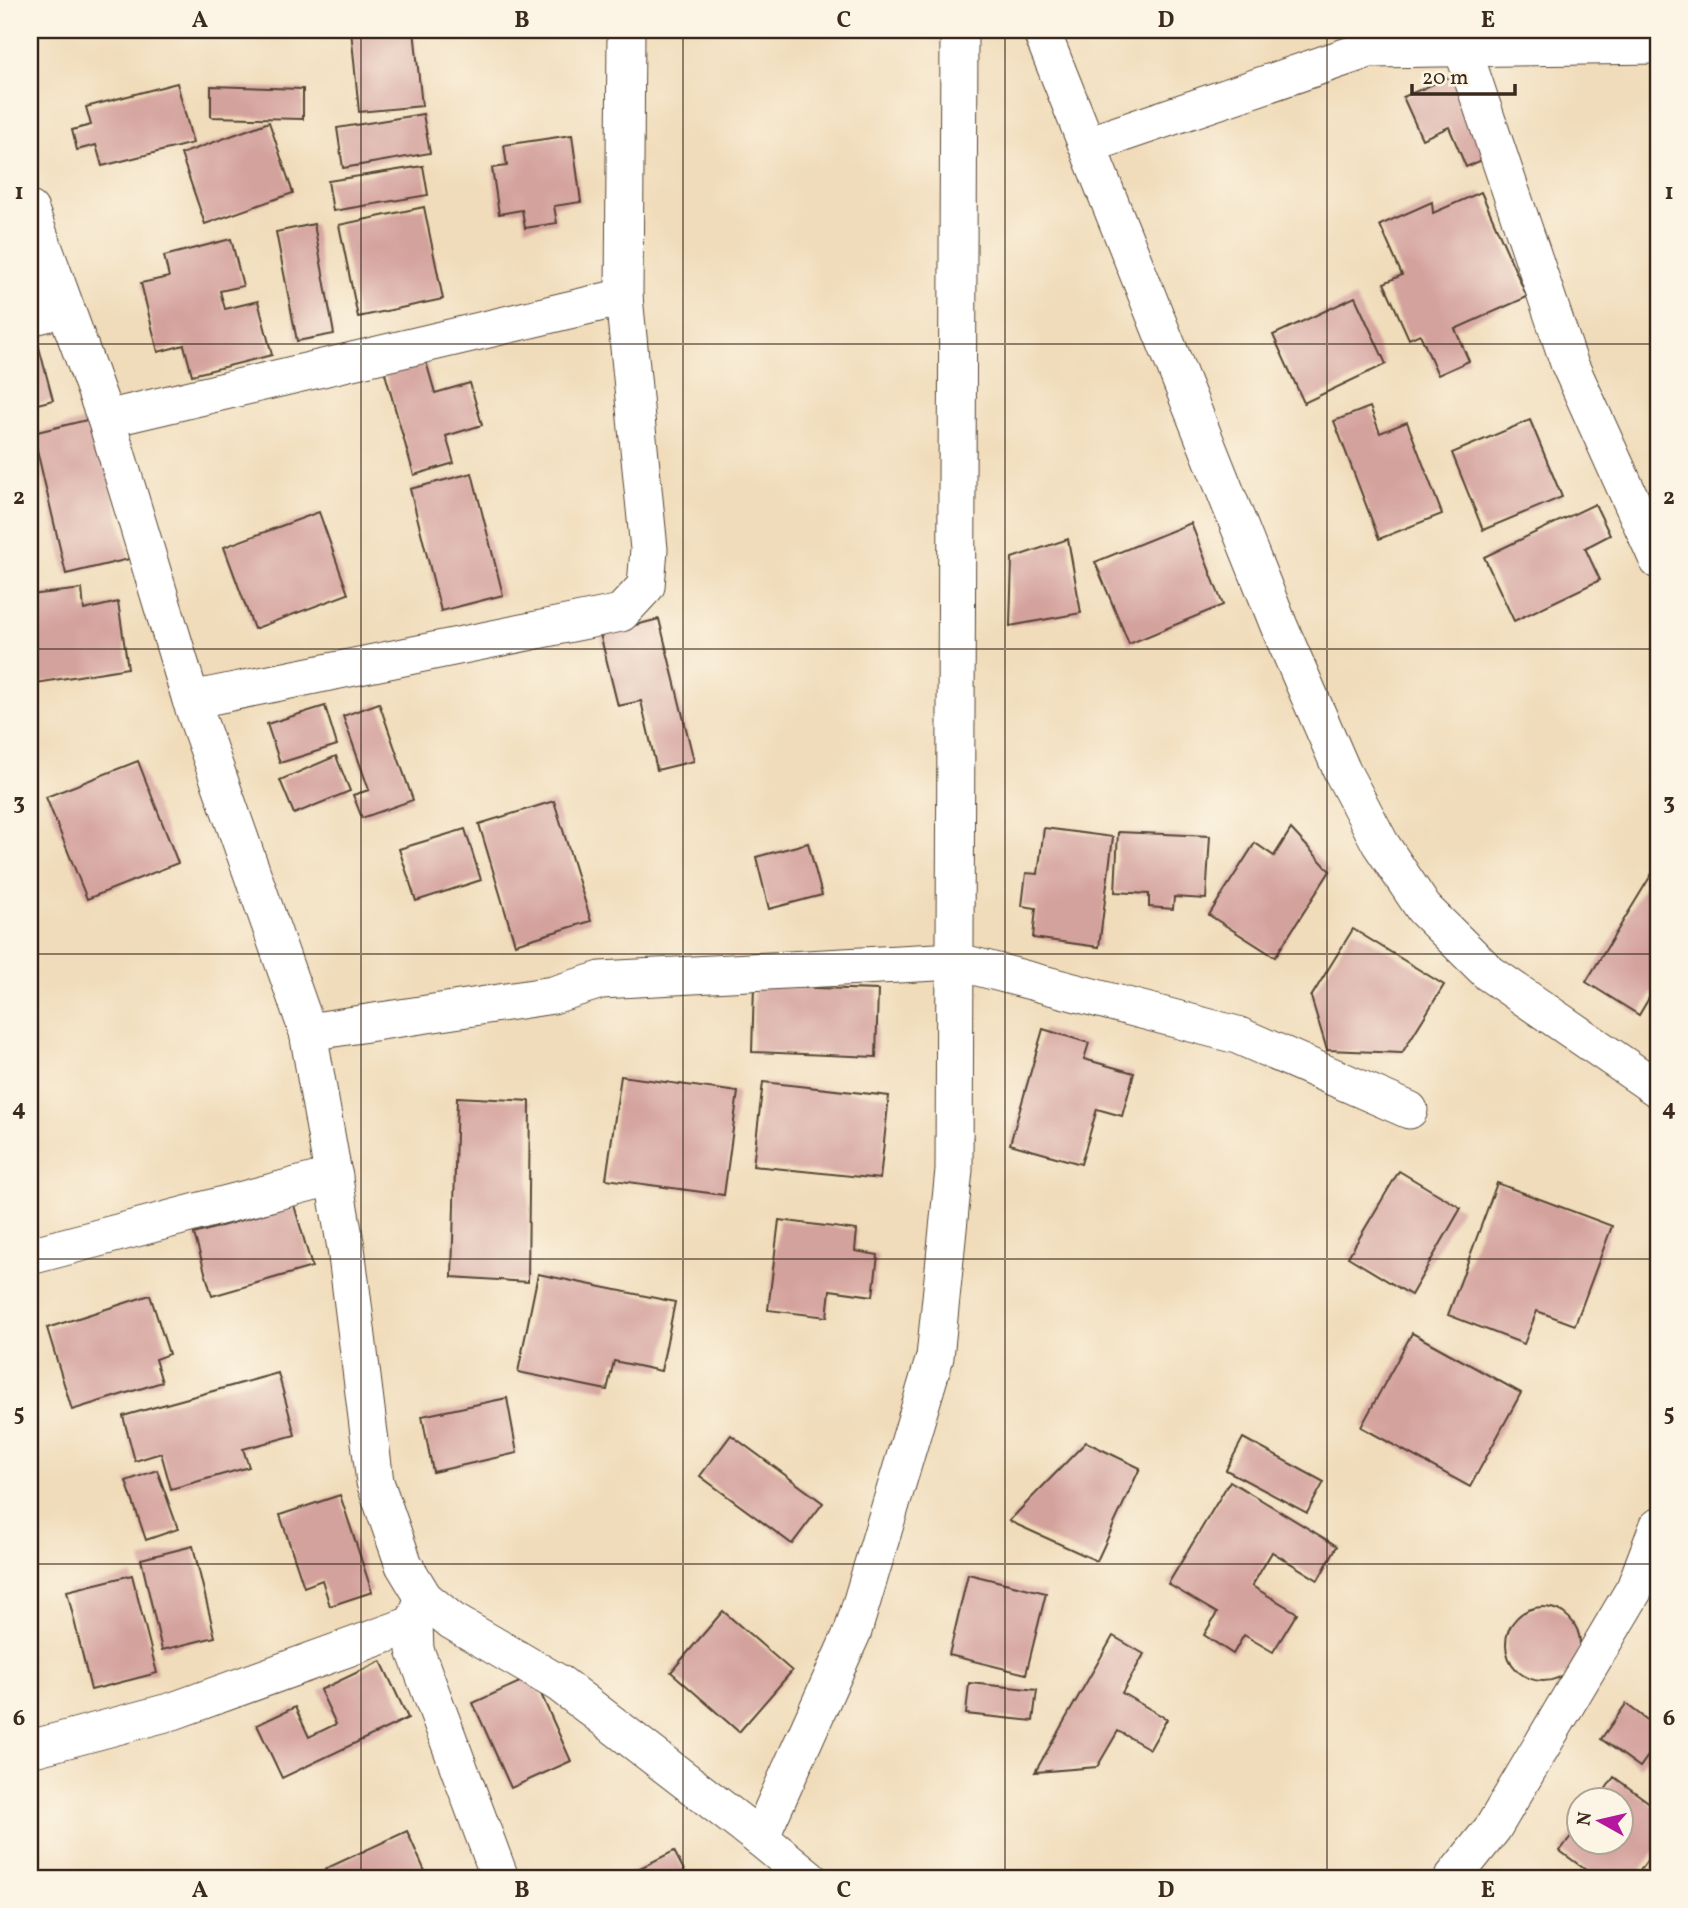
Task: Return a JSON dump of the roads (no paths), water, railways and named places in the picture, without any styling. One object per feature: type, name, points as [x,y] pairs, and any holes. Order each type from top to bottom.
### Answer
[{"type":"street","points":[[191,700],[621,613],[646,586],[649,549],[624,297],[625,30]]},
{"type":"street","points":[[760,1838],[853,1631],[935,1357],[954,1170],[959,30]]},
{"type":"street","points":[[1041,30],[1279,626],[1342,771],[1380,844],[1424,909],[1489,973],[1658,1089]]},
{"type":"street","points":[[1088,145],[1369,49],[1658,45]]},
{"type":"street","points":[[1462,47],[1569,363],[1658,560]]},
{"type":"street","points":[[30,210],[106,419],[191,700],[308,1032],[346,1248],[375,1482],[419,1611],[415,1650],[500,1878]]},
{"type":"street","points":[[106,419],[624,297]]},
{"type":"street","points":[[30,317],[65,308]]},
{"type":"street","points":[[308,1032],[553,995],[601,980],[955,961],[1237,1035],[1409,1110]]},
{"type":"street","points":[[30,1256],[334,1177]]},
{"type":"street","points":[[1453,1878],[1493,1828],[1635,1588],[1658,1527]]},
{"type":"street","points":[[30,1749],[173,1711],[419,1611],[453,1621],[560,1684],[809,1878]]}]
